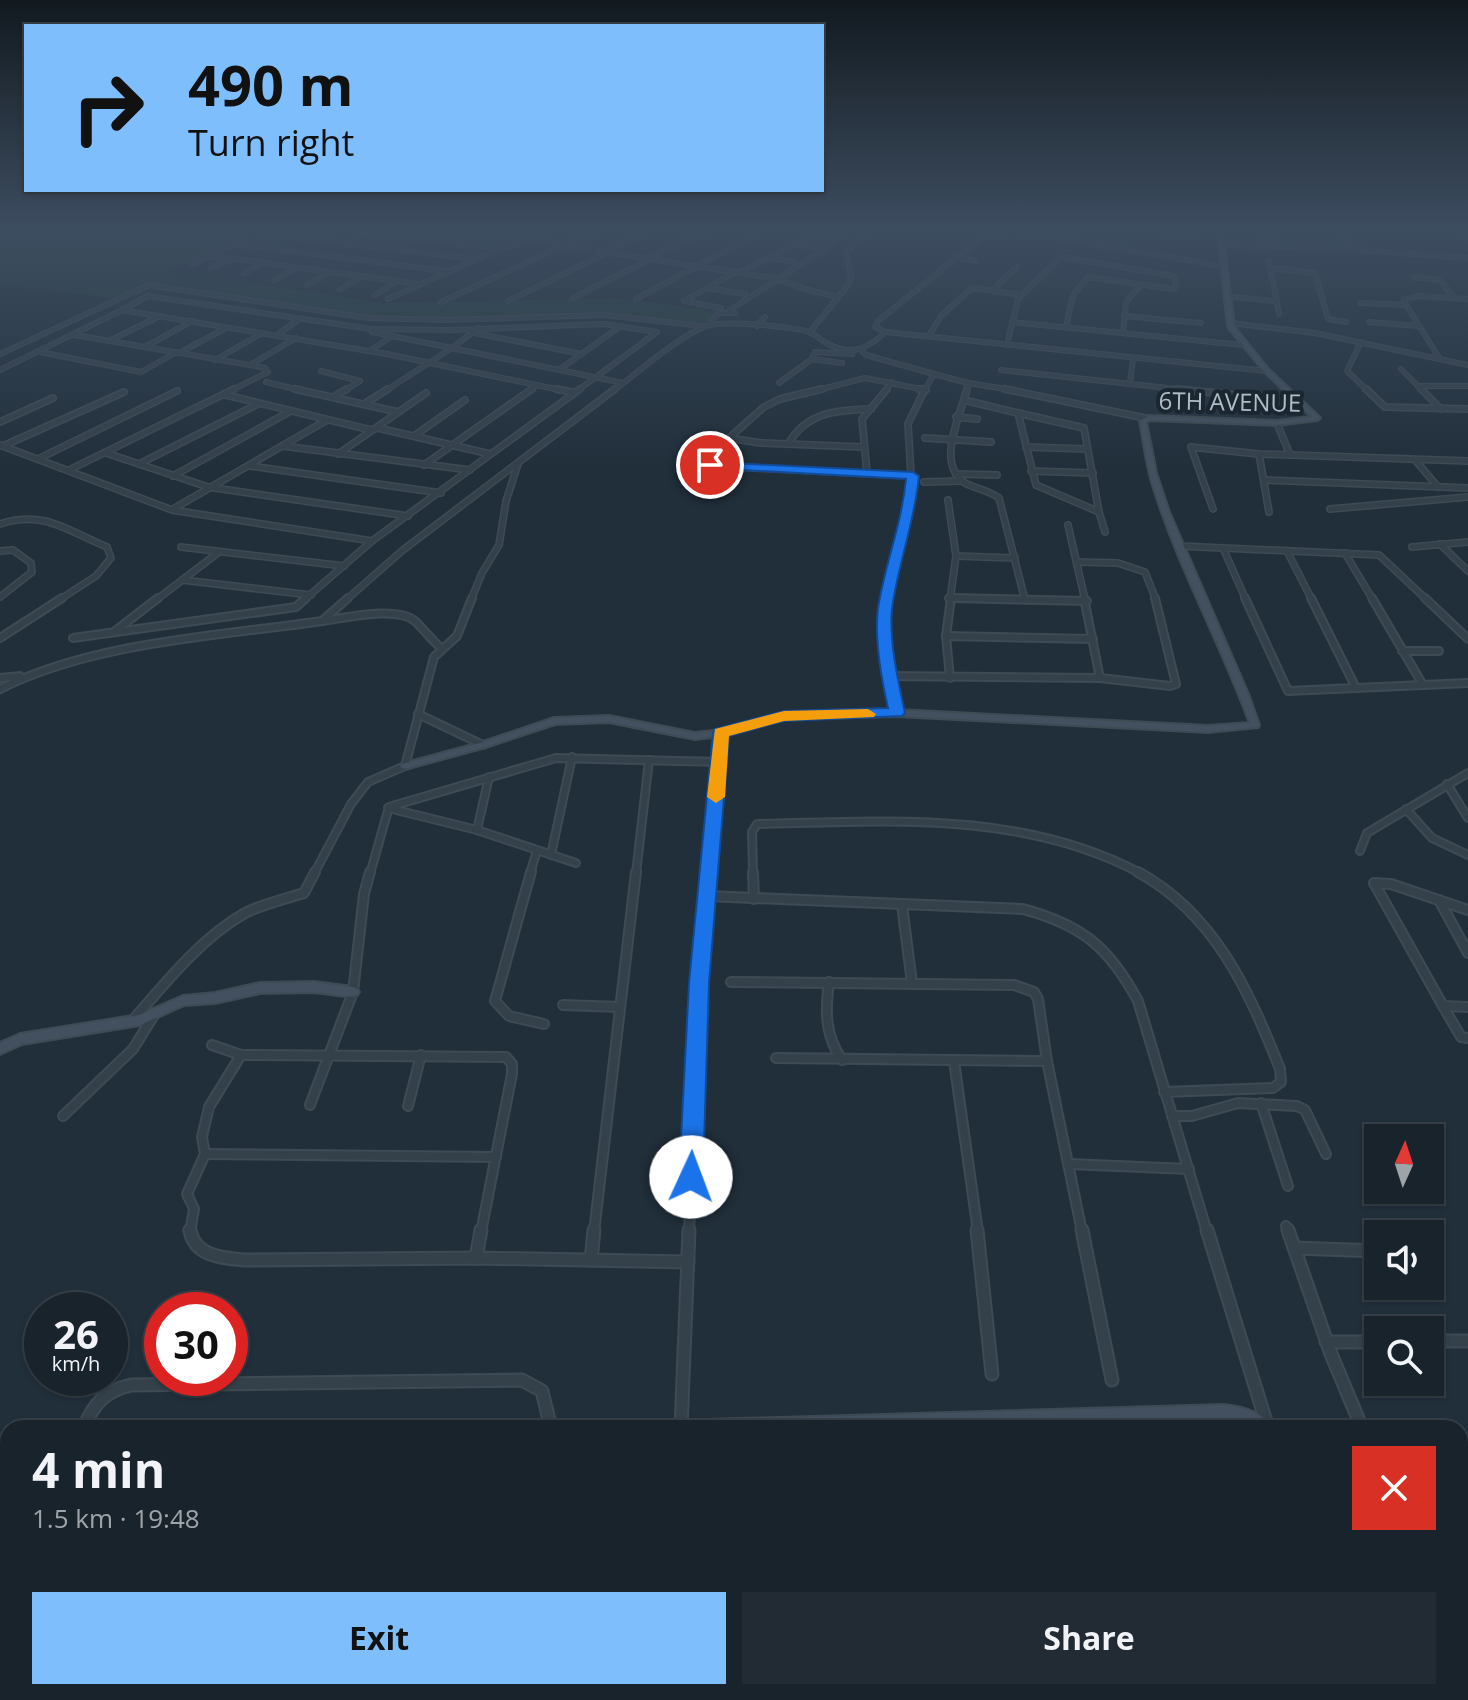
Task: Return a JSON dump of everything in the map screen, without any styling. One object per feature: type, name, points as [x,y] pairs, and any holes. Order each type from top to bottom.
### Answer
[{"type":"street","points":[[0,354],[96,309]]},
{"type":"street","points":[[73,638],[292,608],[372,541],[441,493],[572,392],[657,333],[653,329],[621,326],[476,331],[360,328],[232,309]]},
{"type":"street","points":[[310,309],[368,318],[446,320],[604,315],[707,326],[730,323]]},
{"type":"street","points":[[810,332],[827,309]]},
{"type":"street","points":[[892,309],[875,327],[885,332],[1267,371]]},
{"type":"street","points":[[929,336],[948,309]]},
{"type":"street","points":[[1007,345],[1014,309]]},
{"type":"street","points":[[1066,327],[1070,309]]},
{"type":"street","points":[[1123,333],[1125,309]]},
{"type":"street","name":"6TH AVENUE","points":[[862,352],[968,383],[1034,393],[1145,418],[1277,423],[1317,418],[1243,345],[1230,323],[1228,309]]},
{"type":"street","points":[[1278,309],[1279,314]]},
{"type":"street","points":[[1325,309],[1328,319],[1346,322]]},
{"type":"street","points":[[1408,309],[1440,359]]},
{"type":"street","points":[[0,370],[122,310],[369,351],[572,392]]},
{"type":"street","points":[[322,621],[403,550],[623,383],[707,326],[719,313],[735,313]]},
{"type":"street","points":[[109,341],[160,316]]},
{"type":"street","points":[[1124,316],[1201,323]]},
{"type":"street","points":[[757,326],[765,317]]},
{"type":"street","points":[[716,319],[810,332],[835,347],[862,352]]},
{"type":"street","points":[[277,335],[299,320]]},
{"type":"street","points":[[145,348],[192,321]]},
{"type":"street","points":[[1012,322],[1243,345]]},
{"type":"street","points":[[1369,322],[1418,326]]},
{"type":"street","points":[[1230,323],[1301,330],[1468,365]]},
{"type":"street","points":[[560,369],[621,326]]},
{"type":"street","points":[[39,352],[141,372],[228,327]]},
{"type":"street","points":[[360,328],[623,383]]},
{"type":"street","points":[[419,341],[436,330]]},
{"type":"street","points":[[364,404],[476,331],[582,354]]},
{"type":"street","points":[[779,383],[820,351],[862,352],[885,332]]},
{"type":"street","points":[[215,360],[263,333]]},
{"type":"street","points":[[69,470],[268,372],[265,368],[250,365],[73,335]]},
{"type":"street","points":[[369,351],[393,336]]},
{"type":"street","points":[[250,365],[296,338]]},
{"type":"street","points":[[1361,342],[1347,371],[1385,407],[1468,409]]},
{"type":"street","points":[[1130,383],[1133,358]]},
{"type":"street","points":[[812,359],[842,363]]},
{"type":"street","points":[[1401,369],[1441,409]]},
{"type":"street","points":[[1001,370],[1256,397]]},
{"type":"street","points":[[321,371],[360,380],[333,397]]},
{"type":"street","points":[[897,713],[889,676],[885,610],[910,505],[913,476],[908,424],[934,374]]},
{"type":"street","points":[[913,476],[706,463],[704,459],[764,407],[780,399],[865,378],[926,390]]},
{"type":"street","points":[[266,382],[398,412]]},
{"type":"street","points":[[867,473],[861,422],[892,382]]},
{"type":"street","points":[[968,383],[952,440],[956,474],[962,481],[999,498],[1025,600]]},
{"type":"street","points":[[424,465],[537,385]]},
{"type":"street","points":[[1418,386],[1468,386]]},
{"type":"street","points":[[38,459],[177,391]]},
{"type":"street","points":[[2,446],[124,392]]},
{"type":"street","points":[[338,454],[426,393]]},
{"type":"street","points":[[226,395],[289,412],[371,430],[378,428],[490,454]]},
{"type":"street","points":[[0,422],[53,398]]},
{"type":"street","points":[[414,436],[465,400]]},
{"type":"street","points":[[964,400],[1080,426],[1085,431],[1086,449],[1105,532]]},
{"type":"street","points":[[139,464],[258,404]]},
{"type":"street","points":[[788,444],[794,432],[813,415],[872,409]]},
{"type":"street","points":[[1018,411],[1031,471],[1038,488],[1099,512]]},
{"type":"street","points":[[173,476],[289,412]]},
{"type":"street","points":[[956,417],[977,419]]},
{"type":"street","points":[[132,1022],[177,969],[229,924],[247,912],[304,893],[351,804],[368,782],[405,766],[483,745],[554,721],[609,719],[691,736],[721,733],[784,716],[897,713],[1208,729],[1255,725],[1234,666],[1222,646],[1179,546],[1154,477],[1145,418]]},
{"type":"street","points":[[172,510],[327,420]]},
{"type":"street","points":[[1277,423],[1290,455]]},
{"type":"street","points":[[728,438],[863,447]]},
{"type":"street","points":[[925,438],[991,442]]},
{"type":"street","points":[[2,446],[172,510],[372,541]]},
{"type":"street","points":[[283,446],[470,470]]},
{"type":"street","points":[[1026,447],[1086,449]]},
{"type":"street","points":[[1213,509],[1191,447],[1259,454],[1468,461]]},
{"type":"street","points":[[106,453],[212,487],[409,516]]},
{"type":"street","points":[[1259,454],[1269,512]]},
{"type":"street","points":[[1416,461],[1438,487]]},
{"type":"street","points":[[405,766],[434,657],[460,632],[482,573],[499,545],[506,501],[519,462]]},
{"type":"street","points":[[250,466],[441,493]]},
{"type":"street","points":[[1031,471],[1093,473]]},
{"type":"street","points":[[956,474],[997,475]]},
{"type":"street","points":[[1265,480],[1468,488]]},
{"type":"street","points":[[924,482],[962,481]]},
{"type":"street","points":[[1330,509],[1468,497]]},
{"type":"street","points":[[948,500],[956,556],[948,598],[946,636],[950,678]]},
{"type":"street","points":[[0,524],[23,517],[39,518],[107,547],[111,558],[96,576],[0,638]]},
{"type":"street","points":[[1068,525],[1087,601],[1100,678]]},
{"type":"street","points":[[1412,547],[1468,542]]},
{"type":"street","points":[[1440,544],[1468,571]]},
{"type":"street","points":[[1179,546],[1383,557],[1468,639]]},
{"type":"street","points":[[181,547],[344,566]]},
{"type":"street","points":[[1223,548],[1284,688],[1293,691],[1468,683]]},
{"type":"street","points":[[0,551],[13,550],[31,563],[32,572],[0,597]]},
{"type":"street","points":[[1287,551],[1356,688]]},
{"type":"street","points":[[113,633],[219,552]]},
{"type":"street","points":[[1345,553],[1423,685]]},
{"type":"street","points":[[956,556],[1015,558]]},
{"type":"street","points":[[889,676],[1100,678],[1170,686],[1176,684],[1161,614],[1145,572],[1118,563],[1078,562]]},
{"type":"street","points":[[182,580],[311,595]]},
{"type":"street","points":[[948,598],[1087,601]]},
{"type":"street","points":[[0,689],[26,676],[74,660],[118,651],[385,613],[415,620],[424,634],[442,649]]},
{"type":"street","points":[[946,636],[1093,639]]},
{"type":"street","points":[[1402,651],[1439,651]]},
{"type":"street","points":[[0,678],[26,676]]},
{"type":"street","points":[[418,714],[483,745]]},
{"type":"street","points":[[681,1420],[695,1063],[721,733]]},
{"type":"street","points":[[551,855],[572,757]]},
{"type":"street","points":[[388,808],[556,758],[720,762]]},
{"type":"street","points":[[591,1260],[649,760]]},
{"type":"street","points":[[1360,851],[1367,833],[1468,773]]},
{"type":"street","points":[[477,830],[489,777]]},
{"type":"street","points":[[1447,784],[1468,818]]},
{"type":"street","points":[[388,808],[477,830],[576,863]]},
{"type":"street","points":[[310,1105],[353,992],[364,894],[388,808]]},
{"type":"street","points":[[1406,809],[1417,829],[1430,839],[1445,848],[1468,855]]},
{"type":"street","points":[[754,899],[752,832],[757,824],[959,825],[1049,835],[1081,843],[1167,888],[1202,922],[1243,981],[1280,1069],[1281,1082],[1273,1088],[1164,1092]]},
{"type":"street","points":[[537,850],[495,1001],[501,1012],[544,1024]]},
{"type":"street","points":[[1468,910],[1391,884],[1374,883],[1461,1037],[1468,1038]]},
{"type":"street","points":[[706,896],[1036,911],[1071,924],[1097,941],[1126,976],[1156,1046],[1164,1092],[1264,1420]]},
{"type":"street","points":[[1439,900],[1468,953]]},
{"type":"street","points":[[902,905],[912,983]]},
{"type":"street","points":[[731,982],[1014,985],[1034,992],[1038,999],[1047,1061],[1112,1380]]},
{"type":"street","points":[[829,982],[826,1025],[834,1051],[842,1060]]},
{"type":"street","points":[[0,1049],[20,1039],[132,1022],[183,1001],[260,988],[314,987],[353,992]]},
{"type":"street","points":[[563,1005],[620,1007]]},
{"type":"street","points":[[1443,1006],[1468,1007]]},
{"type":"street","points":[[63,1116],[133,1049],[154,1015]]},
{"type":"street","points":[[212,1045],[241,1055],[506,1057],[512,1064],[476,1258]]},
{"type":"street","points":[[241,1055],[209,1107],[202,1137],[205,1154],[187,1194],[194,1209],[189,1223],[193,1241],[198,1250],[208,1255],[244,1260],[476,1258],[688,1262]]},
{"type":"street","points":[[408,1106],[421,1055]]},
{"type":"street","points":[[776,1058],[1047,1061]]},
{"type":"street","points":[[954,1061],[974,1198],[992,1374]]},
{"type":"street","points":[[1172,1116],[1192,1116],[1238,1103],[1302,1107],[1326,1154]]},
{"type":"street","points":[[1261,1103],[1288,1186]]},
{"type":"street","points":[[205,1154],[496,1157]]},
{"type":"street","points":[[1069,1164],[1189,1169]]},
{"type":"street","points":[[1286,1226],[1326,1342],[1359,1420]]},
{"type":"street","points":[[1294,1248],[1364,1250]]},
{"type":"street","points":[[1444,1341],[1467,1341]]},
{"type":"street","points":[[1326,1342],[1364,1342]]},
{"type":"street","points":[[87,1420],[92,1406],[104,1393],[131,1385],[522,1380],[535,1383],[545,1393],[550,1420]]},
{"type":"street","points":[[965,1420],[1224,1412],[1241,1414],[1252,1420]]},
{"type":"green space","points":[[297,309],[707,309],[728,312],[695,327],[599,317],[439,321],[359,319]]},
{"type":"slow traffic","points":[[716,797],[721,733],[784,716],[868,714]]},
{"type":"route","points":[[691,1177],[699,983],[721,733],[784,716],[897,713],[889,676],[885,610],[910,505],[913,476],[710,465]]}]
